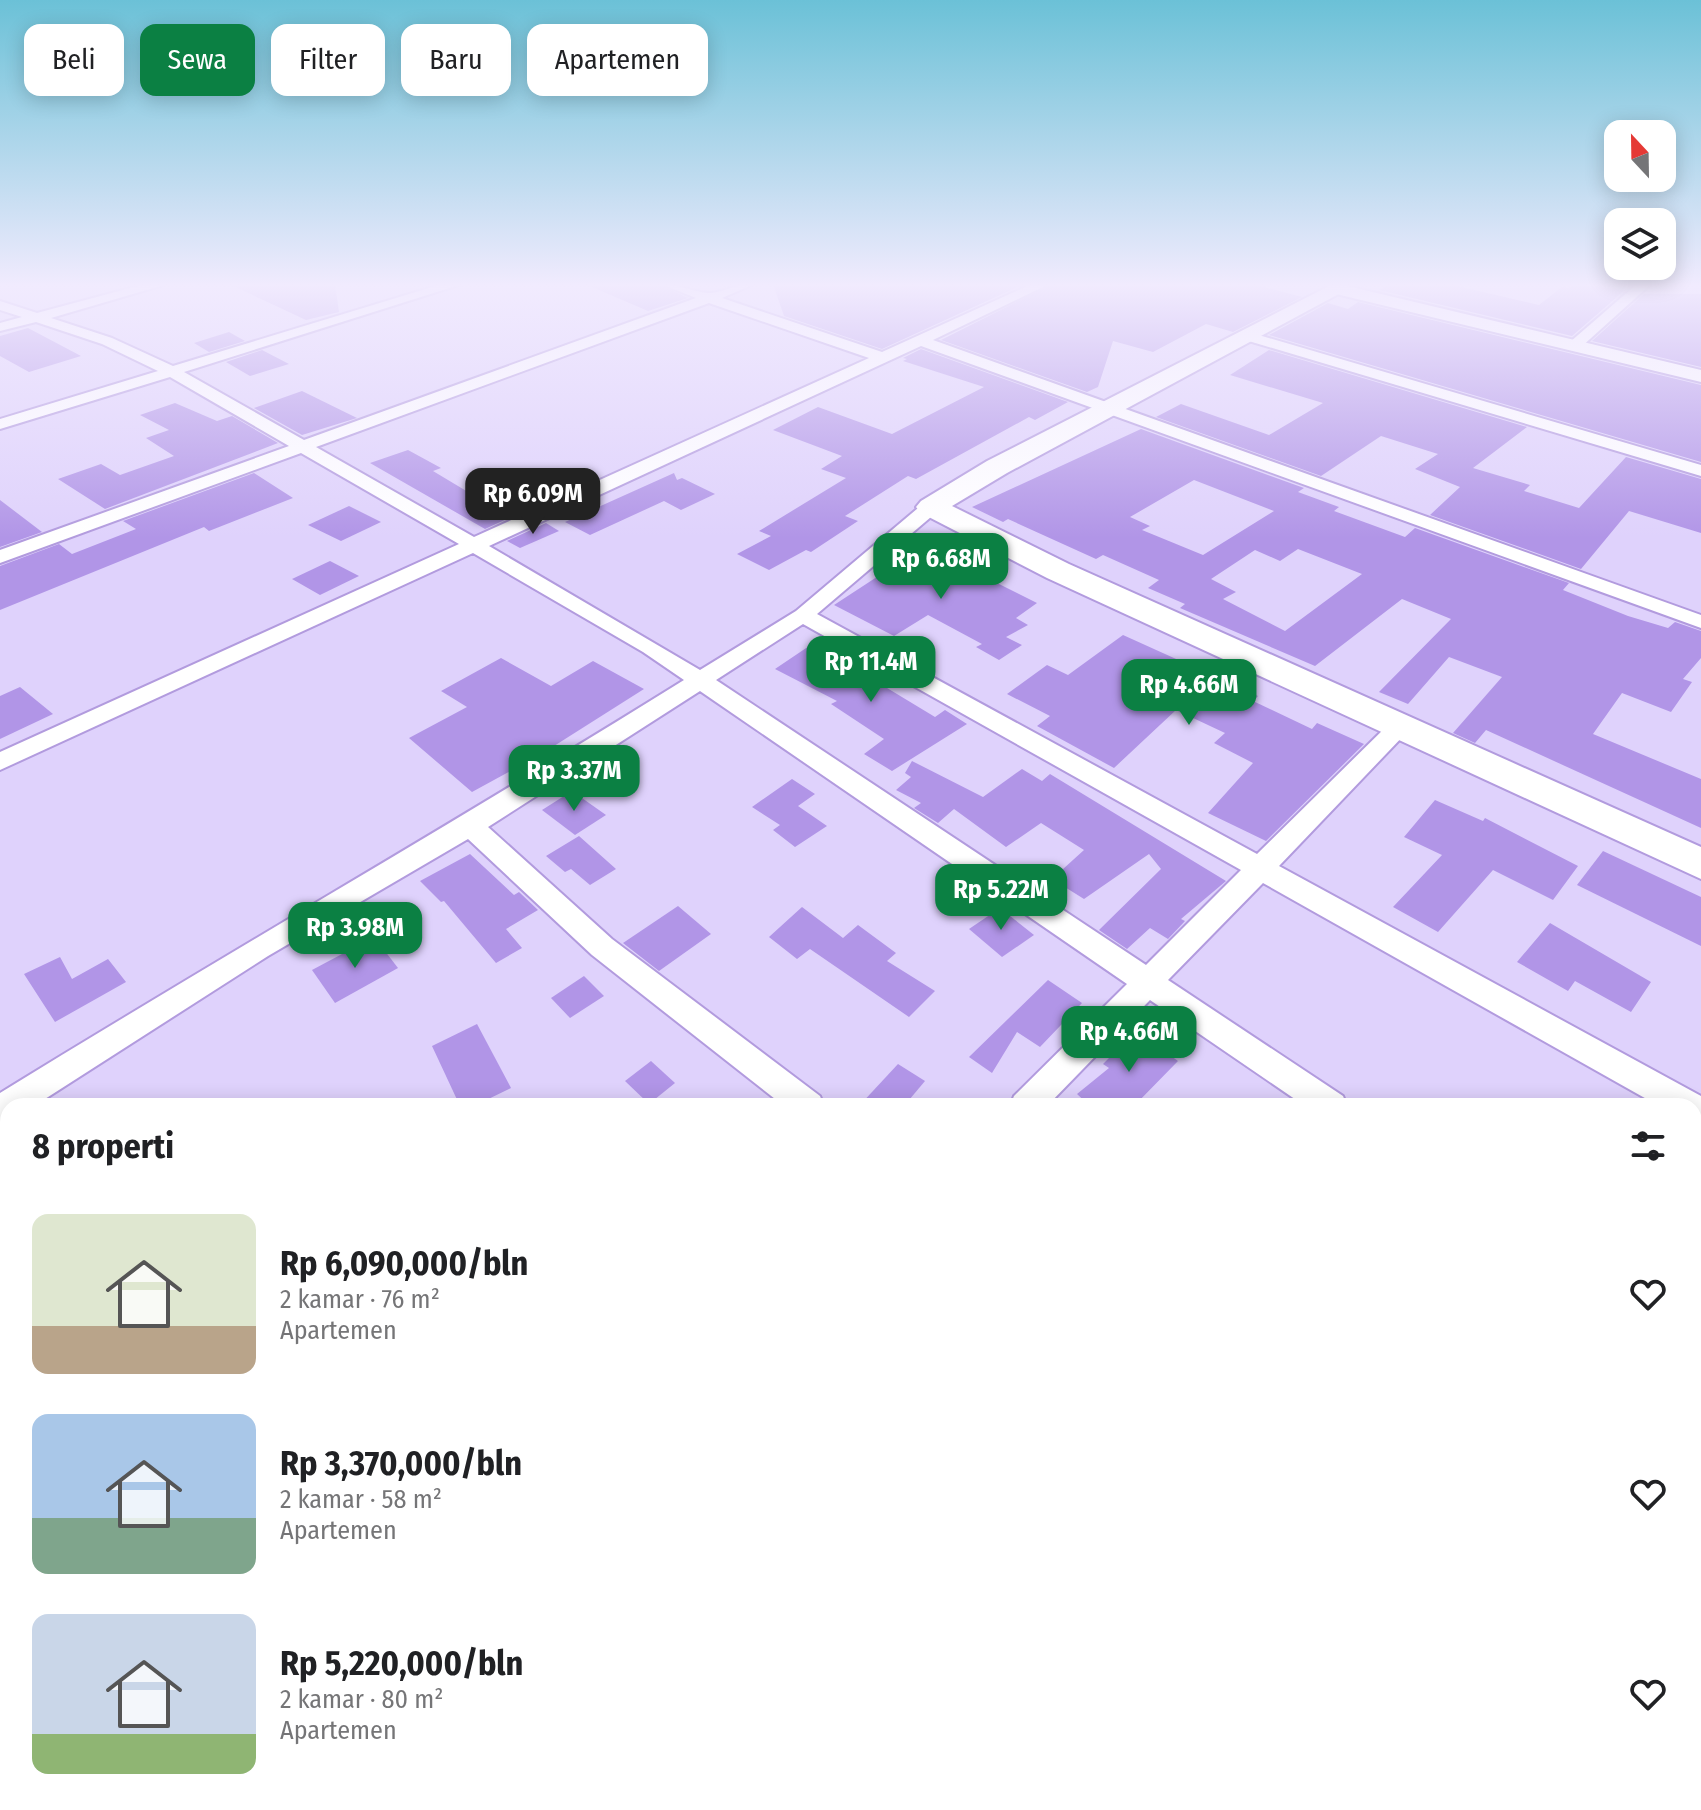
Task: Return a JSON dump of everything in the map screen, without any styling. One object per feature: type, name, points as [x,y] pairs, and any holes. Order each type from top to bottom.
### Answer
[{"type":"highway","points":[[931,507],[975,479],[1186,368]]},
{"type":"highway","points":[[931,507],[1058,571],[1701,864]]},
{"type":"street","points":[[166,368],[608,620],[1319,1098]]},
{"type":"street","points":[[0,424],[179,368]]},
{"type":"street","points":[[0,557],[517,368]]},
{"type":"street","points":[[0,762],[856,368]]},
{"type":"street","points":[[1000,368],[1701,622]]},
{"type":"street","points":[[1356,368],[1701,471]]},
{"type":"street","points":[[1670,368],[1701,376]]},
{"type":"street","points":[[19,1098],[258,948],[470,826],[803,615],[931,507]]},
{"type":"street","points":[[803,615],[1260,871],[1676,1098]]},
{"type":"street","points":[[1034,1098],[1400,726]]},
{"type":"street","points":[[470,826],[602,947],[798,1098]]},
{"type":"building","points":[[237,368],[274,368],[250,376]]},
{"type":"building","points":[[926,368],[975,368],[1068,402],[1035,420],[1029,417],[916,479],[908,476],[845,516],[858,521],[811,552],[806,550],[769,570],[737,554],[771,536],[759,531],[846,478],[821,469],[842,456],[773,430],[818,407],[892,434],[984,387]]},
{"type":"building","points":[[1021,368],[1104,368],[1098,387],[1087,392]]},
{"type":"building","points":[[1240,368],[1331,368],[1527,427],[1473,468],[1530,485],[1524,491],[1579,508],[1626,457],[1701,479],[1701,533],[1629,511],[1581,569],[1430,515],[1460,487],[1415,469],[1438,454],[1381,436],[1321,476],[1156,417],[1181,404],[1269,435],[1323,403],[1230,375]]},
{"type":"building","points":[[1383,368],[1633,368],[1701,385],[1701,462]]},
{"type":"building","points":[[302,391],[357,418],[302,435],[254,408]]},
{"type":"building","points":[[175,403],[217,421],[232,416],[278,443],[105,509],[58,479],[101,464],[120,475],[174,456],[146,438],[169,430],[140,415]]},
{"type":"building","points":[[1141,429],[1304,488],[1298,492],[1339,507],[1334,511],[1405,537],[1415,528],[1569,583],[1563,590],[1628,616],[1668,628],[1675,622],[1701,631],[1701,658],[1683,679],[1692,682],[1671,712],[1622,693],[1593,734],[1701,779],[1701,828],[1486,730],[1475,743],[1453,733],[1502,677],[1449,657],[1408,704],[1379,692],[1451,619],[1402,599],[1315,666],[1180,608],[1185,604],[1148,588],[1159,580],[1103,555],[1096,559],[1008,519],[1003,522],[972,507]],"holes":[[[1194,480],[1274,511],[1203,555],[1142,530],[1150,526],[1130,517]],[[1298,549],[1362,574],[1285,631],[1223,599],[1236,592],[1211,579],[1255,550],[1280,561]]]},
{"type":"building","points":[[408,450],[441,468],[433,471],[483,501],[495,496],[524,511],[485,529],[370,463]]},
{"type":"building","points":[[254,473],[293,498],[209,531],[204,527],[0,610],[0,566],[59,544],[72,554],[136,529],[123,521]]},
{"type":"building","points":[[674,473],[677,480],[682,478],[715,494],[681,510],[664,501],[590,535],[565,522]]},
{"type":"building","points":[[0,500],[42,532],[0,547]]},
{"type":"building","points":[[349,506],[381,522],[341,541],[308,525]]},
{"type":"building","points":[[546,523],[559,531],[520,548],[507,541]]},
{"type":"building","points":[[925,547],[1037,603],[1016,618],[1028,625],[1006,637],[1022,645],[999,660],[976,647],[982,644],[928,615],[894,636],[834,605],[886,571],[882,569]]},
{"type":"building","points":[[330,561],[359,576],[320,595],[292,579]]},
{"type":"building","points":[[1123,635],[1258,696],[1253,701],[1312,729],[1317,723],[1364,744],[1266,841],[1208,813],[1253,763],[1214,743],[1225,733],[1176,710],[1114,768],[1037,726],[1050,716],[1007,694],[1047,665],[1068,675]]},
{"type":"building","points":[[821,638],[859,659],[849,665],[935,717],[945,710],[967,724],[892,771],[864,754],[884,739],[831,704],[837,701],[775,669]]},
{"type":"building","points":[[501,658],[551,686],[593,661],[644,689],[543,753],[472,792],[409,738],[467,707],[441,691]]},
{"type":"building","points":[[20,687],[53,714],[0,739],[0,696]]},
{"type":"building","points":[[912,761],[983,797],[1022,769],[1042,781],[1050,774],[1226,881],[1181,919],[1185,921],[1168,939],[1150,928],[1127,949],[1099,930],[1161,869],[1149,854],[1084,899],[1052,879],[1084,850],[1041,823],[1006,847],[954,809],[938,823],[914,808],[921,803],[896,790],[911,777],[905,773]]},
{"type":"building","points":[[792,779],[815,794],[798,806],[827,826],[795,847],[773,830],[780,825],[752,807]]},
{"type":"building","points":[[572,791],[606,815],[575,835],[542,810]]},
{"type":"building","points":[[1435,800],[1483,821],[1485,818],[1578,866],[1553,900],[1493,870],[1438,932],[1393,907],[1442,855],[1404,837]]},
{"type":"building","points":[[579,836],[616,869],[590,885],[571,869],[565,872],[546,856]]},
{"type":"building","points":[[1603,851],[1701,897],[1701,946],[1577,885]]},
{"type":"building","points":[[470,854],[514,895],[519,892],[538,910],[506,929],[522,948],[496,963],[444,901],[441,902],[420,881]]},
{"type":"building","points":[[678,906],[711,934],[659,971],[623,943]]},
{"type":"building","points":[[802,907],[843,938],[858,925],[896,953],[887,961],[935,991],[909,1017],[810,949],[797,959],[769,937]]},
{"type":"building","points":[[1000,908],[1034,935],[1002,957],[969,929]]},
{"type":"building","points":[[1550,923],[1651,982],[1631,1012],[1575,981],[1568,991],[1517,962]]},
{"type":"building","points":[[374,937],[398,968],[335,1003],[312,970]]},
{"type":"building","points":[[60,957],[72,979],[108,959],[126,982],[55,1022],[24,974]]},
{"type":"building","points":[[584,976],[604,996],[570,1018],[551,998]]},
{"type":"building","points":[[1048,980],[1082,1003],[1040,1047],[1017,1032],[992,1073],[969,1057]]},
{"type":"building","points":[[477,1024],[511,1088],[490,1098],[456,1098],[432,1046]]},
{"type":"building","points":[[1136,1031],[1178,1061],[1142,1098],[1081,1098],[1077,1094],[1109,1068],[1103,1064]]},
{"type":"building","points":[[651,1061],[675,1083],[656,1098],[643,1098],[625,1081]]},
{"type":"building","points":[[898,1064],[925,1081],[911,1098],[866,1098]]}]
